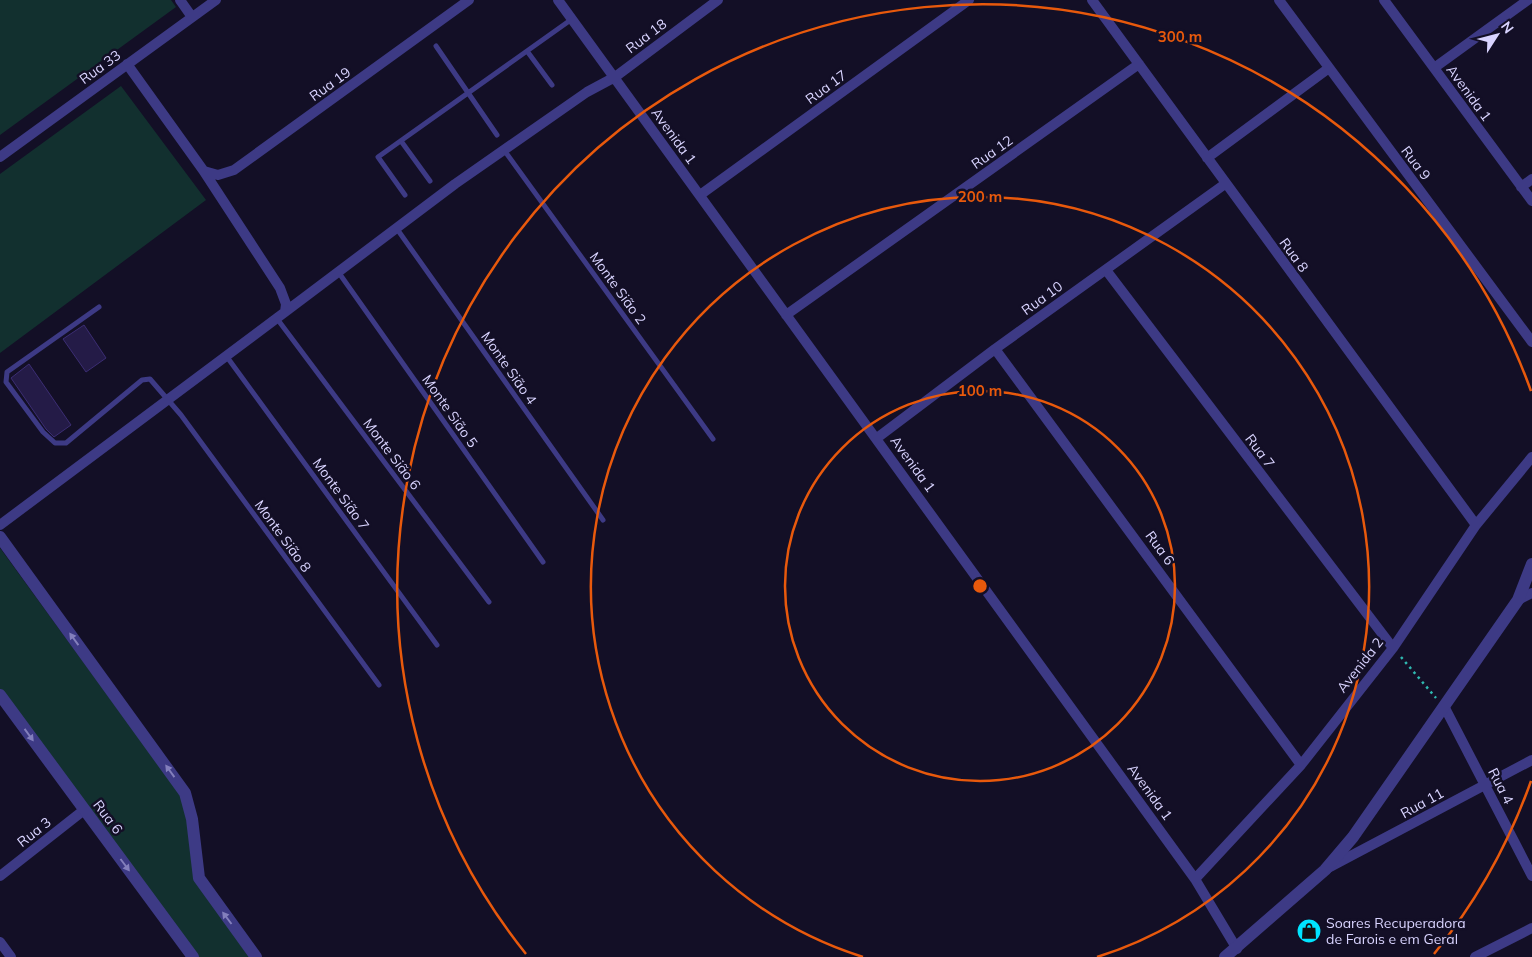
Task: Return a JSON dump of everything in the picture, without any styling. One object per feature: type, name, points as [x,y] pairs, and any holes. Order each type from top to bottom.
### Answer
[{"type":"street","points":[[180,0],[192,17]]},
{"type":"street","name":"Rua 33","points":[[0,157],[216,0]]},
{"type":"street","name":"Rua 19","points":[[203,170],[218,175],[234,170],[469,0]]},
{"type":"street","name":"Avenida 1","points":[[558,0],[1195,879],[1237,949]]},
{"type":"street","name":"Rua 18","points":[[0,525],[282,316],[397,228],[587,92],[615,77],[718,0]]},
{"type":"street","name":"Rua 17","points":[[700,195],[969,0]]},
{"type":"street","name":"Rua 8","points":[[1092,0],[1476,525]]},
{"type":"street","name":"Rua 9","points":[[1279,0],[1532,342]]},
{"type":"street","name":"Avenida 1","points":[[1384,0],[1532,201]]},
{"type":"street","points":[[1434,68],[1528,0]]},
{"type":"street","points":[[127,64],[203,170],[280,288],[286,304],[282,316]]},
{"type":"street","name":"Rua 12","points":[[786,315],[1139,64]]},
{"type":"street","points":[[1207,158],[1328,68]]},
{"type":"street","points":[[1521,187],[1532,178]]},
{"type":"street","name":"Rua 10","points":[[877,438],[995,349],[1225,184]]},
{"type":"street","name":"Rua 7","points":[[1106,270],[1393,648]]},
{"type":"street","name":"Rua 6","points":[[995,349],[1301,765]]},
{"type":"street","name":"Avenida 2","points":[[1195,879],[1301,765],[1393,648],[1476,525],[1532,457]]},
{"type":"street","points":[[0,537],[185,793],[192,819],[199,878],[256,957]]},
{"type":"street","points":[[1225,957],[1237,949],[1325,870],[1353,837],[1445,708],[1518,600],[1532,564]]},
{"type":"street","points":[[1518,600],[1532,593]]},
{"type":"street","name":"Rua 6","points":[[0,695],[193,957]]},
{"type":"street","name":"Rua 4","points":[[1445,708],[1532,876]]},
{"type":"street","name":"Rua 11","points":[[1325,870],[1532,760]]},
{"type":"street","name":"Rua 3","points":[[0,876],[84,810]]},
{"type":"street","points":[[1475,957],[1532,928]]},
{"type":"street","points":[[0,942],[11,957]]},
{"type":"lane","points":[[405,194],[378,158],[572,18]]},
{"type":"lane","points":[[436,46],[497,134]]},
{"type":"lane","points":[[527,50],[552,85]]},
{"type":"lane","points":[[401,141],[430,181]]},
{"type":"lane","name":"Monte Sião 2","points":[[504,150],[713,439]]},
{"type":"lane","name":"Monte Sião 4","points":[[397,228],[603,520]]},
{"type":"lane","name":"Monte Sião 5","points":[[339,273],[543,562]]},
{"type":"lane","name":"Monte Sião 8","points":[[99,307],[7,372],[6,382],[38,425],[55,443],[66,443],[142,380],[148,378],[168,400],[378,685]]},
{"type":"lane","name":"Monte Sião 6","points":[[282,316],[489,602]]},
{"type":"lane","name":"Monte Sião 7","points":[[227,357],[436,645]]},
{"type":"path","points":[[1393,648],[1445,708]]},
{"type":"green space","points":[[0,0],[171,0],[176,7],[0,135]]},
{"type":"green space","points":[[121,86],[206,200],[0,353],[0,174]]},
{"type":"green space","points":[[0,548],[183,799],[198,884],[252,957],[190,957],[0,698]]},
{"type":"building","points":[[84,325],[106,358],[86,372],[63,339]]},
{"type":"building","points":[[29,364],[71,425],[54,437],[46,429],[11,378]]},
{"type":"place","name":"Soares Recuperadora de Farois e em Geral","points":[[1309,931]]}]
